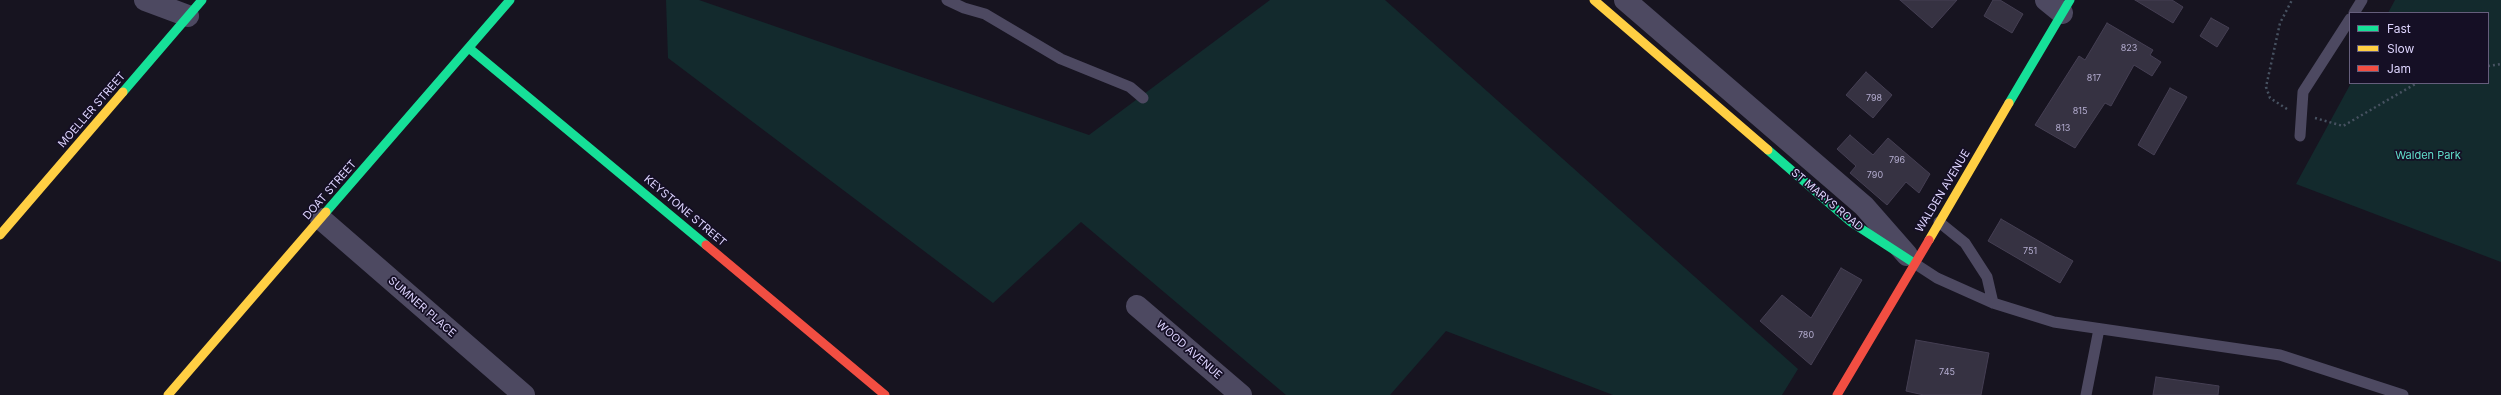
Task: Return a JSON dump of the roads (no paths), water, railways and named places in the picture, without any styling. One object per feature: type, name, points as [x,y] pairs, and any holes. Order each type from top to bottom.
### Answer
[{"type":"street","points":[[145,0],[195,8]]},
{"type":"street","name":"DOAT STREET","points":[[168,395],[510,0]]},
{"type":"street","name":"ST MARYS ROAD","points":[[1594,0],[1708,85],[1864,206],[1914,264]]},
{"type":"street","name":"ST MARYS ROAD","points":[[1626,0],[1708,85]]},
{"type":"street","name":"WALDEN AVENUE","points":[[1837,395],[1939,222],[2060,4]]},
{"type":"street","name":"MOELLER STREET","points":[[0,235],[195,8]]},
{"type":"street","name":"KEYSTONE STREET","points":[[469,48],[886,395]]},
{"type":"street","name":"SUMNER PLACE","points":[[321,219],[524,395]]},
{"type":"street","name":"WOOD AVENUE","points":[[1137,306],[1241,395]]},
{"type":"lane","points":[[947,0],[964,8],[985,14],[1061,59],[1130,87],[1143,98]]},
{"type":"lane","points":[[2355,12],[2362,0]]},
{"type":"lane","points":[[2300,136],[2303,92],[2349,21]]},
{"type":"lane","points":[[1939,222],[1965,243],[1987,277],[1993,304]]},
{"type":"lane","points":[[1914,264],[1937,278],[1993,304],[2054,322],[2280,355],[2403,395]]},
{"type":"lane","points":[[2086,395],[2099,329]]},
{"type":"park label","name":"Walden Park","points":[[2428,156]]}]
